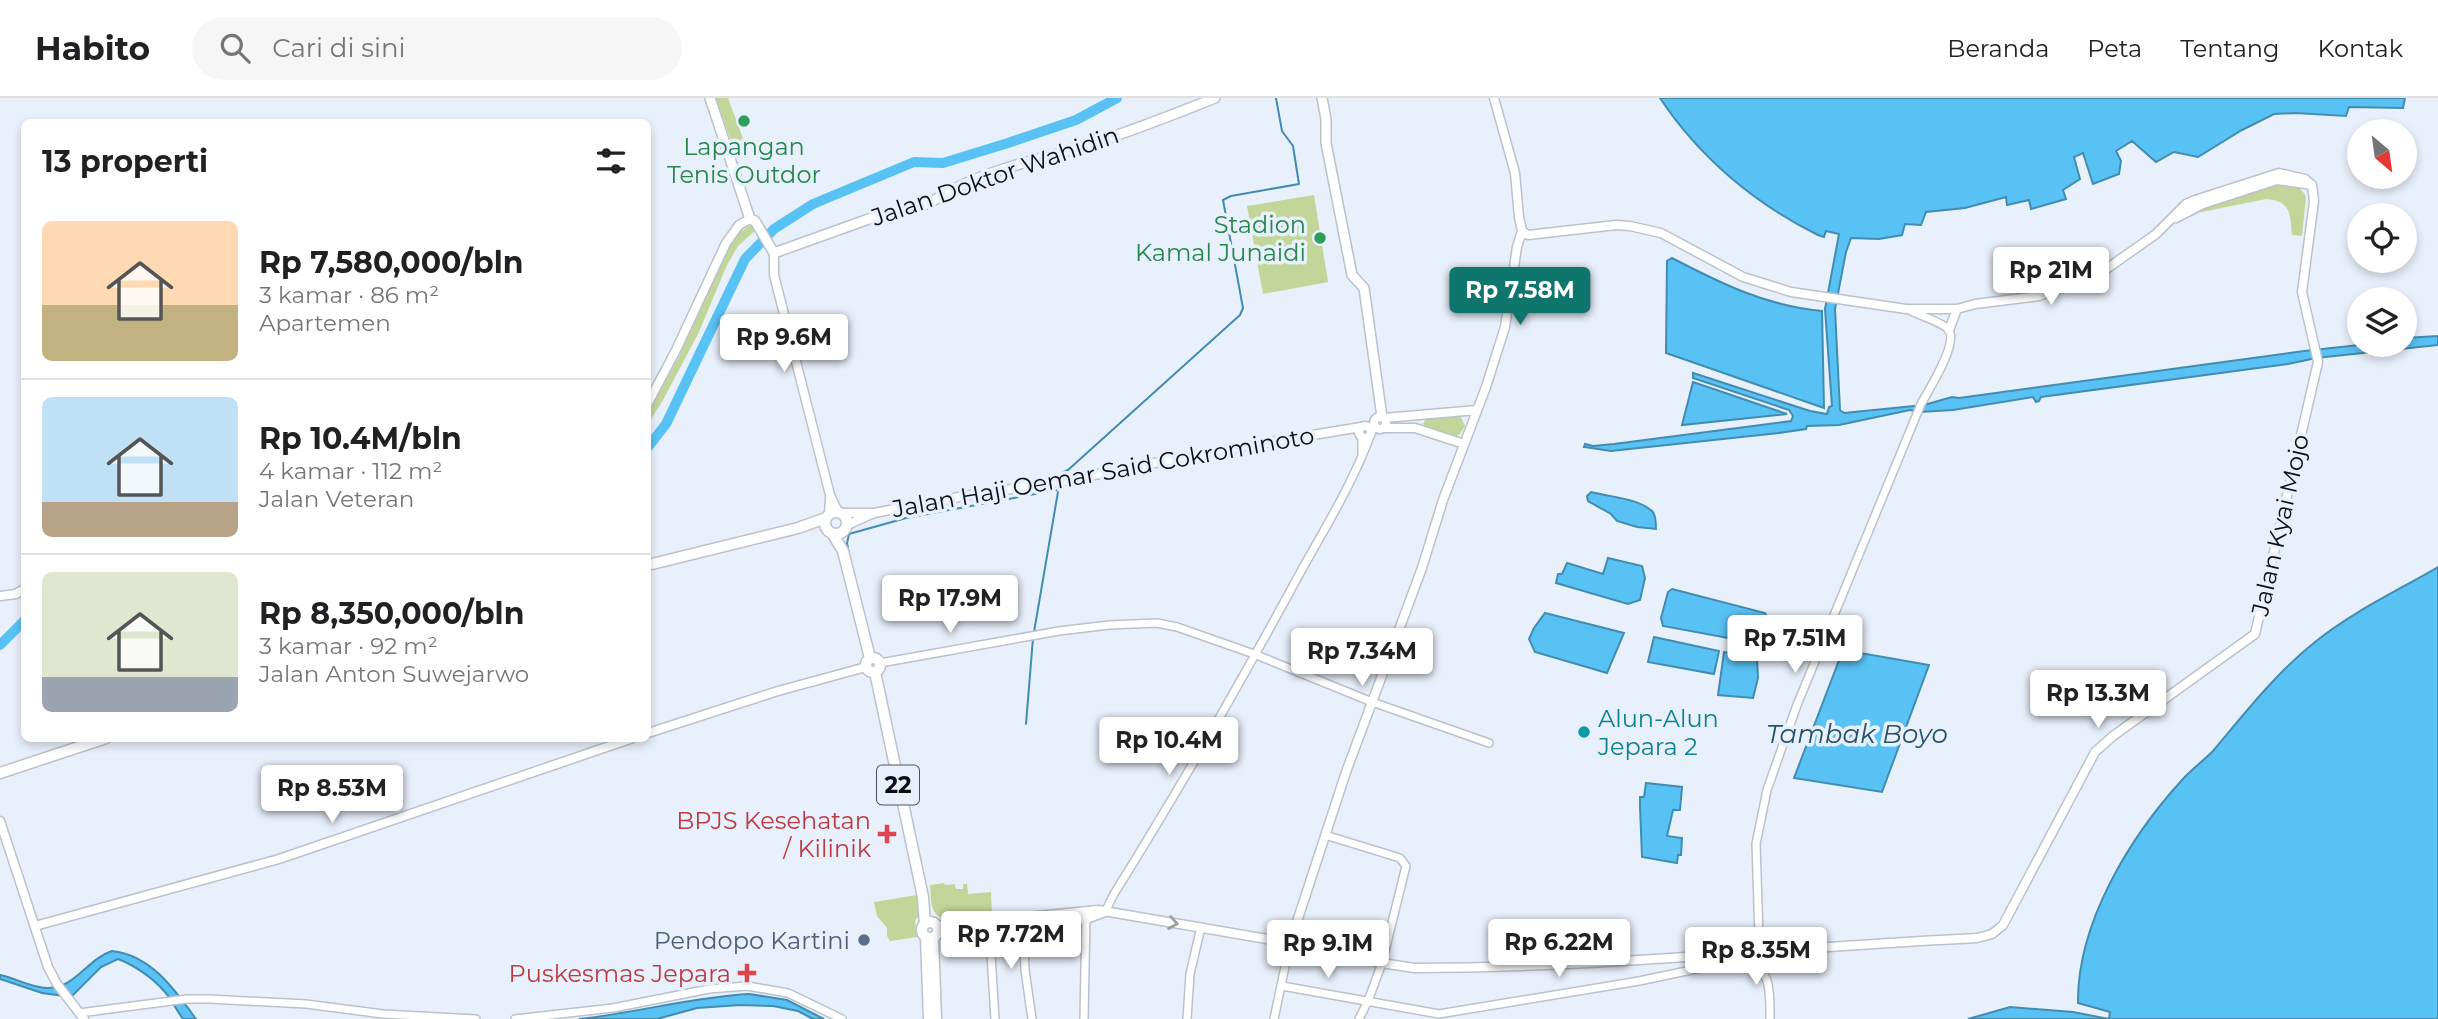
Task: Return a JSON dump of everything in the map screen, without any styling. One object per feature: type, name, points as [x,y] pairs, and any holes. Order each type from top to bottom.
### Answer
[{"type":"highway","points":[[651,564],[832,519],[839,534],[846,527]]},
{"type":"highway","name":"22","points":[[832,519],[846,527],[843,551]]},
{"type":"highway","name":"22","points":[[832,519],[873,665],[932,930],[936,1019]]},
{"type":"highway","points":[[0,773],[94,742]]},
{"type":"highway","name":"22","points":[[929,1019],[932,930]]},
{"type":"main road","points":[[710,98],[753,223],[773,250],[774,275],[830,495],[832,519],[874,513]]},
{"type":"main road","name":"Jalan Doktor Wahidin","points":[[773,250],[891,211],[901,213],[938,200],[956,188],[1013,166],[1117,135],[1215,98]]},
{"type":"main road","points":[[1322,98],[1326,119],[1326,143],[1352,275],[1364,288],[1380,395],[1373,427]]},
{"type":"main road","points":[[1290,943],[1325,835],[1425,560],[1443,500],[1505,327],[1517,247],[1522,231],[1518,217],[1515,173],[1494,98]]},
{"type":"main road","name":"Jalan Kyai Mojo","points":[[1105,912],[1290,943],[1414,968],[1760,952],[1850,944],[1977,938],[2000,928],[2095,752],[2113,736],[2255,634],[2318,362],[2305,315],[2302,292],[2314,201],[2312,185],[2305,179],[2278,176],[2192,201],[2134,251],[2105,270],[2039,296],[1975,304],[1957,309]]},
{"type":"main road","points":[[651,397],[676,351],[726,243],[739,225],[753,223]]},
{"type":"main road","points":[[1522,231],[1528,235],[1616,225],[1651,230],[1761,284],[1791,292],[1906,309],[1957,309],[1949,330]]},
{"type":"main road","points":[[1373,427],[1414,416],[1477,410]]},
{"type":"main road","points":[[1414,416],[1415,428]]},
{"type":"main road","points":[[1373,427],[1415,428],[1464,444]]},
{"type":"main road","name":"Jalan Haji Oemar Said Cokrominoto","points":[[846,527],[874,513],[1065,481],[1205,453],[1373,427]]},
{"type":"main road","points":[[0,596],[21,591]]},
{"type":"main road","points":[[651,732],[767,694],[873,665]]},
{"type":"main road","points":[[35,926],[279,859],[621,742]]},
{"type":"main road","points":[[0,821],[46,962],[57,984],[82,1016]]},
{"type":"main road","points":[[932,930],[1105,912]]},
{"type":"street","points":[[1760,967],[1756,844],[1767,790],[1797,705],[1921,404],[1947,354],[1951,340],[1949,330],[1906,309]]},
{"type":"street","points":[[1105,912],[1186,777],[1254,654],[1362,456],[1373,427]]},
{"type":"street","points":[[873,665],[1026,636],[1109,625],[1157,623],[1177,627],[1254,654],[1372,702],[1489,743]]},
{"type":"street","points":[[1325,835],[1400,858],[1406,868],[1382,963],[1359,1019]]},
{"type":"street","points":[[1084,1019],[1086,915]]},
{"type":"street","points":[[1024,921],[1025,970],[1032,1019]]},
{"type":"street","points":[[989,924],[995,1019]]},
{"type":"street","points":[[1187,1019],[1190,974],[1200,927]]},
{"type":"street","points":[[1274,1019],[1290,943]]},
{"type":"street","points":[[1739,953],[1760,967],[1770,986],[1770,1019]]},
{"type":"street","points":[[1282,986],[1425,1013],[1450,1013],[1639,981],[1749,958]]},
{"type":"street","points":[[516,1019],[602,1010],[718,988],[747,986],[788,993],[842,1019]]},
{"type":"street","points":[[82,1016],[187,999],[273,1002],[383,1014],[476,1019]]},
{"type":"green space","points":[[715,98],[728,98],[744,141],[733,146]]},
{"type":"green space","points":[[2278,183],[2298,188],[2306,197],[2302,236],[2292,235],[2288,209],[2274,200],[2266,199],[2182,216],[2197,208]]},
{"type":"green space","points":[[1314,195],[1328,282],[1263,294],[1247,206]]},
{"type":"green space","points":[[748,226],[756,230],[738,246],[727,265],[698,334],[651,419],[651,406],[680,355],[733,238]]},
{"type":"green space","points":[[1459,413],[1465,426],[1459,435],[1454,437],[1423,424],[1427,417]]},
{"type":"green space","points":[[955,884],[956,889],[963,889],[963,884],[967,884],[968,894],[991,892],[992,915],[959,920],[937,915],[932,906],[930,885]]},
{"type":"green space","points":[[917,895],[920,914],[915,921],[917,937],[890,941],[887,928],[877,916],[874,902]]},
{"type":"water","points":[[1660,98],[2405,98],[2403,108],[2349,107],[2346,116],[2274,114],[2198,157],[2174,152],[2156,162],[2132,141],[2116,151],[2121,161],[2119,174],[2093,184],[2083,153],[2074,157],[2080,179],[2063,190],[2066,199],[2031,209],[2029,200],[2007,205],[2006,197],[1965,208],[1926,212],[1921,225],[1905,224],[1902,235],[1879,239],[1851,238],[1835,309],[1840,410],[1844,413],[1924,405],[1952,397],[2304,351],[2347,346],[2347,355],[2041,397],[2036,402],[2033,397],[1953,410],[1910,410],[1839,425],[1807,426],[1806,429],[1779,433],[1611,451],[1584,447],[1585,444],[1614,444],[1791,421],[1793,416],[1789,410],[1693,378],[1693,373],[1810,411],[1827,414],[1832,406],[1825,309],[1839,234],[1826,231],[1824,237],[1818,235],[1772,209],[1730,177],[1675,120]]},
{"type":"water","points":[[1672,258],[1763,299],[1822,311],[1824,408],[1666,353],[1667,261]]},
{"type":"water","points":[[2438,336],[2438,345],[2417,347],[2417,337]]},
{"type":"water","points":[[1693,382],[1787,414],[1682,425]]},
{"type":"water","points":[[1591,492],[1647,507],[1654,514],[1656,529],[1617,521],[1611,514],[1588,501],[1587,496]]},
{"type":"water","points":[[1608,558],[1642,566],[1645,578],[1640,600],[1628,604],[1556,583],[1558,574],[1562,574],[1567,563],[1603,574]]},
{"type":"water","points":[[2438,567],[2438,1019],[2109,1019],[2110,1012],[2078,1003],[2080,973],[2097,912],[2110,883],[2144,828],[2182,780],[2213,751],[2261,694],[2301,654],[2344,621]]},
{"type":"water","points":[[1672,589],[1765,613],[1768,618],[1764,638],[1755,643],[1663,626],[1661,618],[1668,592]]},
{"type":"water","points":[[1545,613],[1624,633],[1607,673],[1535,652],[1529,639]]},
{"type":"water","points":[[1654,637],[1719,651],[1714,674],[1648,662]]},
{"type":"water","name":"Tambak Boyo","points":[[1843,650],[1929,665],[1882,792],[1794,778]]},
{"type":"water","points":[[1724,652],[1757,659],[1758,678],[1753,698],[1718,695]]},
{"type":"water","points":[[1646,783],[1682,787],[1680,810],[1673,810],[1667,836],[1682,838],[1681,855],[1678,855],[1677,863],[1642,857],[1640,797],[1644,797]]},
{"type":"water","points":[[112,951],[139,959],[150,967],[170,986],[196,1019],[183,1019],[167,994],[154,981],[137,968],[118,959],[101,967],[71,997],[42,993],[0,979],[0,975],[35,986],[57,987]]},
{"type":"water","points":[[749,994],[787,1000],[824,1019],[813,1019],[798,1011],[773,1006],[740,1005],[697,1008],[657,1019],[579,1019],[706,998]]},
{"type":"water","points":[[2010,1007],[2073,1012],[2109,1019],[1968,1019]]},
{"type":"waterway","points":[[651,443],[666,424],[745,259],[774,229],[813,204],[914,162],[943,163],[1008,143],[1076,120],[1117,98]]},
{"type":"waterway","points":[[1059,477],[1240,315],[1243,308],[1223,200],[1231,196],[1299,184],[1293,146],[1282,131],[1276,98]]},
{"type":"waterway","points":[[1034,632],[1059,486]]},
{"type":"waterway","points":[[849,554],[849,534],[906,518],[1057,490]]},
{"type":"waterway","points":[[0,645],[21,624]]},
{"type":"waterway","points":[[1026,724],[1033,638]]},
{"type":"place","name":"Lapangan Tenis Outdor","points":[[744,121]]},
{"type":"place","name":"Stadion Kamal Junaidi","points":[[1320,238]]},
{"type":"place","name":"Alun-Alun Jepara 2","points":[[1584,732]]},
{"type":"place","name":"BPJS Kesehatan / Kilinik","points":[[887,834]]},
{"type":"place","name":"Pendopo Kartini","points":[[864,940]]},
{"type":"place","name":"Puskesmas Jepara","points":[[747,973]]}]
